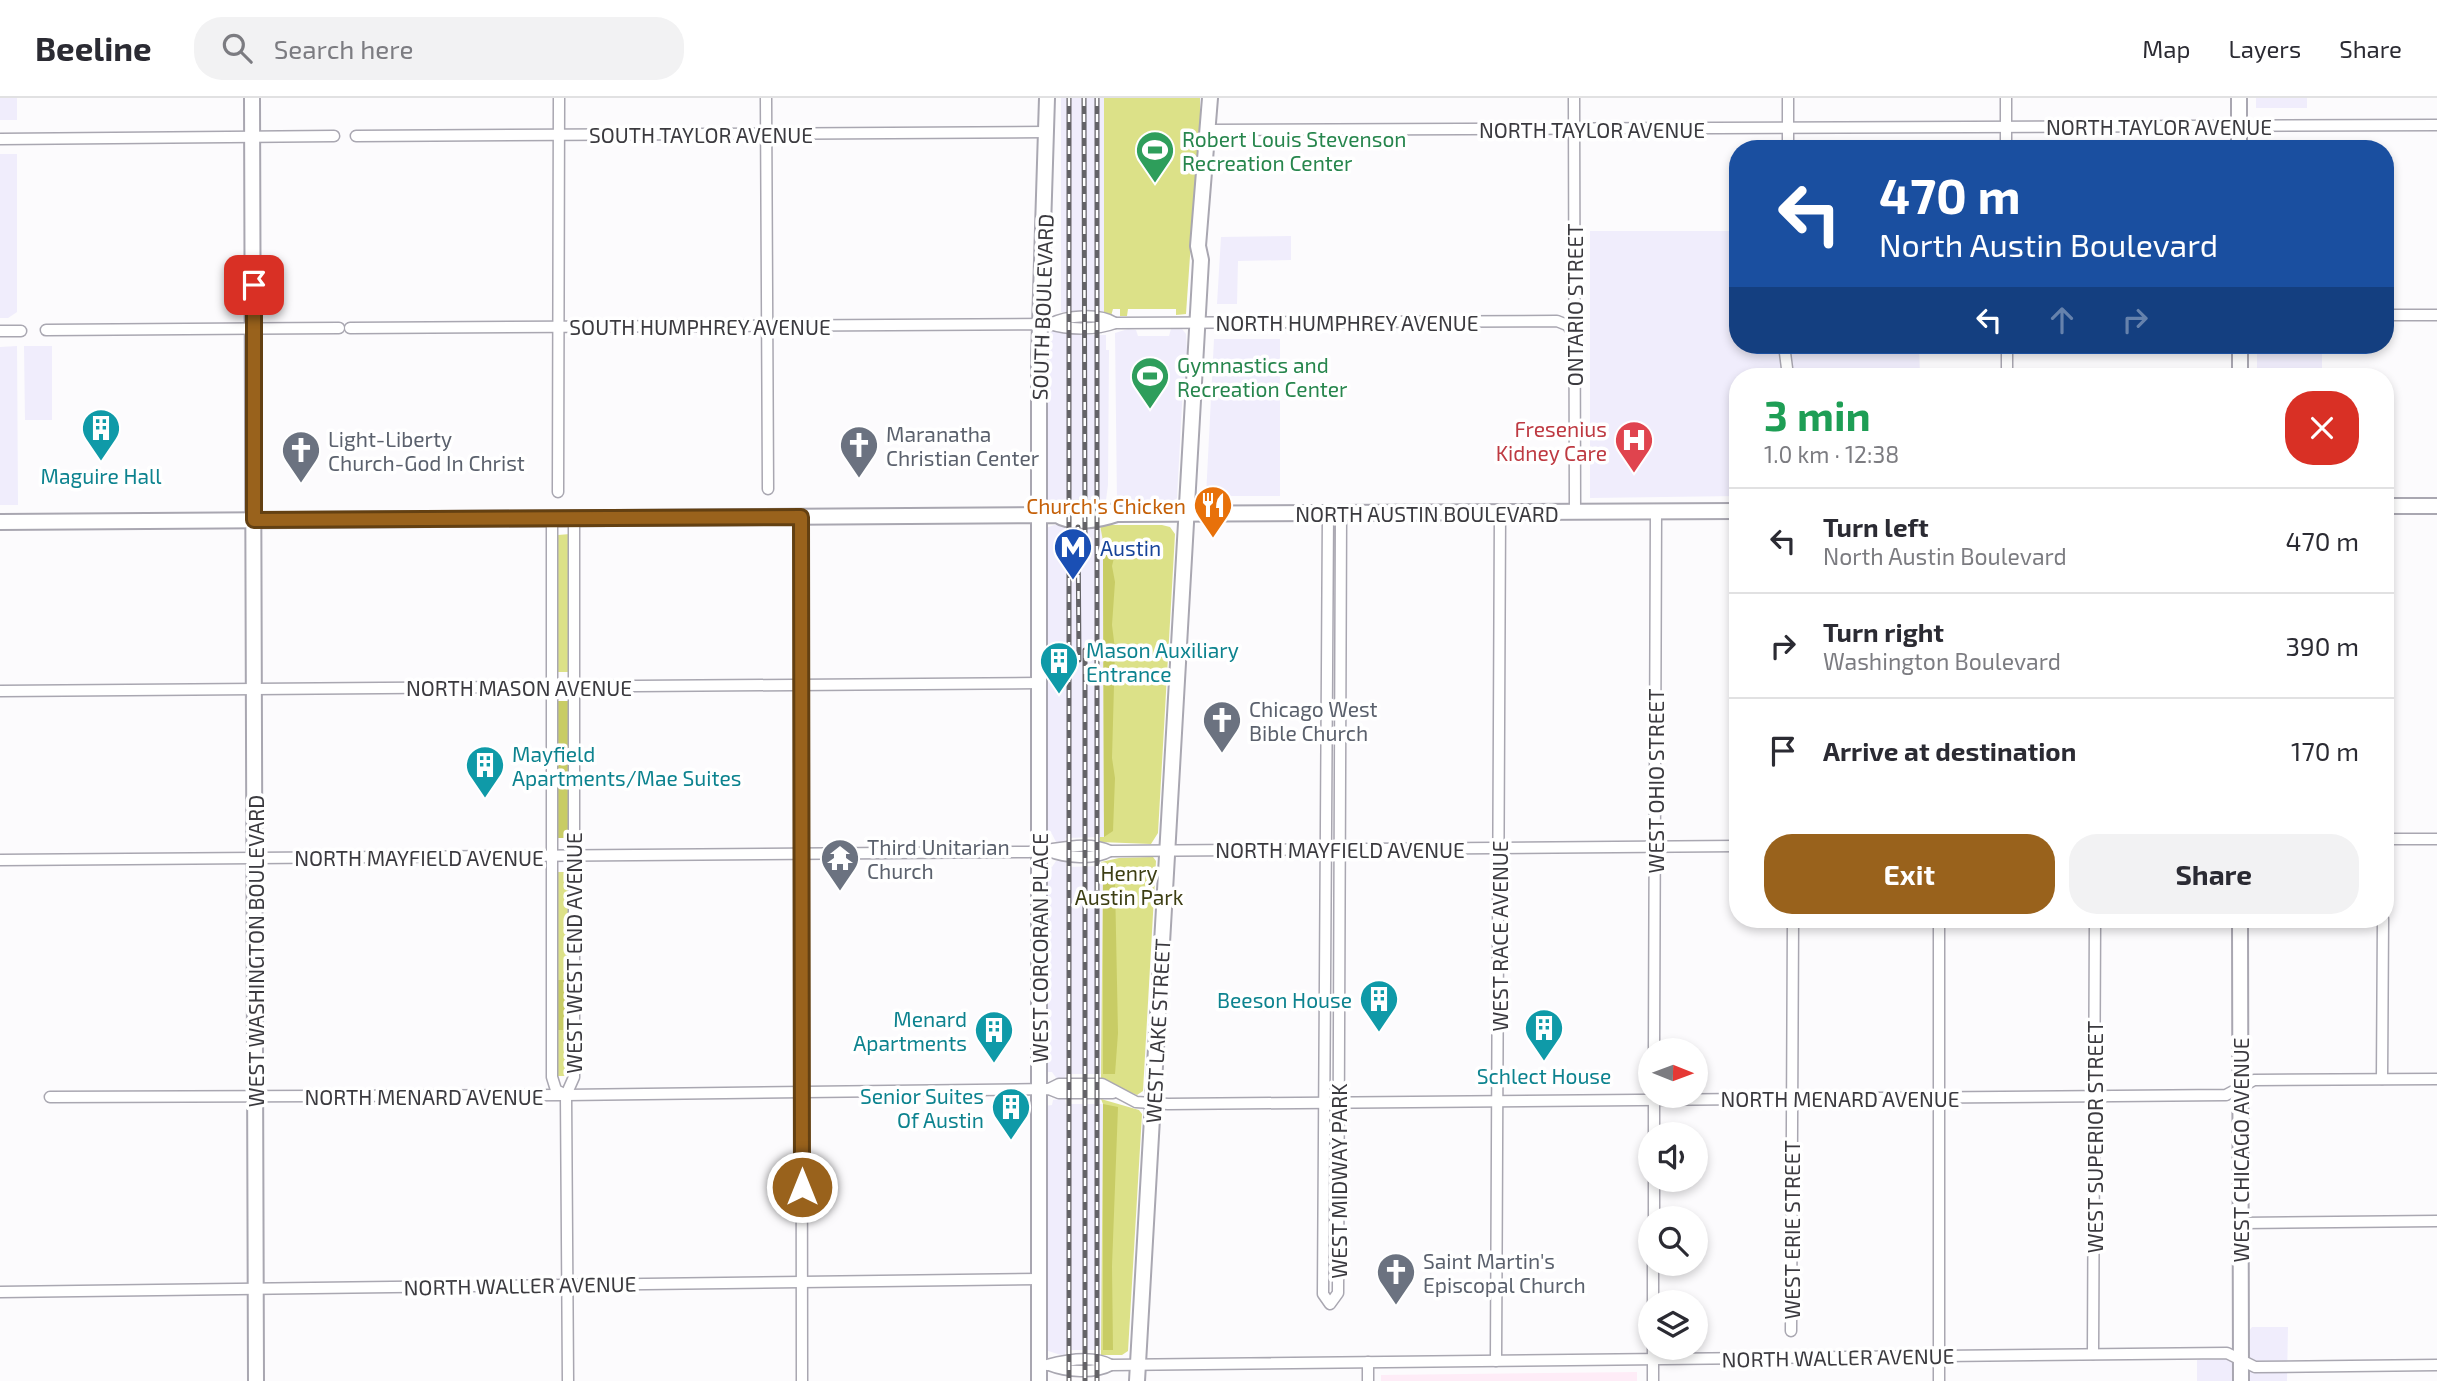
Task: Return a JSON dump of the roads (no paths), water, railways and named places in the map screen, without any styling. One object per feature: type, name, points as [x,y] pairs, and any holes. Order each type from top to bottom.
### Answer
[{"type":"street","name":"WEST WASHINGTON BOULEVARD","points":[[253,98],[256,1381]]},
{"type":"street","points":[[558,492],[559,98]]},
{"type":"street","points":[[766,98],[768,489]]},
{"type":"street","name":"SOUTH BOULEVARD","points":[[1039,515],[1045,324],[1046,98]]},
{"type":"street","name":"WEST LAKE STREET","points":[[1138,1381],[1197,322],[1201,260],[1208,246],[1214,146],[1209,130],[1210,98]]},
{"type":"street","name":"ONTARIO STREET","points":[[1574,98],[1575,512]]},
{"type":"street","points":[[1788,98],[1788,140]]},
{"type":"street","points":[[2006,98],[2006,140]]},
{"type":"street","points":[[2239,98],[2239,140]]},
{"type":"street","name":"NORTH TAYLOR AVENUE","points":[[1209,130],[2437,125]]},
{"type":"street","name":"SOUTH TAYLOR AVENUE","points":[[355,136],[1046,132]]},
{"type":"street","points":[[0,139],[334,136]]},
{"type":"street","points":[[2394,315],[2437,315]]},
{"type":"street","name":"NORTH HUMPHREY AVENUE","points":[[1045,324],[1061,328],[1106,327],[1115,323],[1557,321],[1574,334]]},
{"type":"street","name":"SOUTH HUMPHREY AVENUE","points":[[46,330],[1045,324]]},
{"type":"street","points":[[0,331],[21,331]]},
{"type":"street","points":[[2394,506],[2437,506]]},
{"type":"street","name":"NORTH AUSTIN BOULEVARD","points":[[0,522],[1057,515],[1063,510],[1102,509],[1117,514],[1729,510]]},
{"type":"street","name":"WEST OHIO STREET","points":[[1654,1038],[1656,511]]},
{"type":"street","name":"WEST RACE AVENUE","points":[[1496,1361],[1500,512]]},
{"type":"street","name":"WEST MIDWAY PARK","points":[[1335,513],[1340,849],[1338,1293],[1330,1304],[1322,1294],[1326,849],[1335,513]]},
{"type":"street","name":"WEST CORCORAN PLACE","points":[[1039,515],[1044,1089],[1039,1279],[1044,1365],[1039,1381]]},
{"type":"street","points":[[801,517],[802,1381]]},
{"type":"street","name":"WEST WEST END AVENUE","points":[[552,519],[552,1077],[556,1090],[566,1095],[574,1077],[574,518]]},
{"type":"street","name":"NORTH MASON AVENUE","points":[[0,691],[1039,683]]},
{"type":"street","points":[[2394,839],[2437,839]]},
{"type":"street","name":"NORTH MAYFIELD AVENUE","points":[[0,860],[1043,851],[1059,855],[1102,856],[1110,851],[1168,850],[1729,846]]},
{"type":"street","name":"WEST ERIE STREET","points":[[1791,1331],[1793,928]]},
{"type":"street","points":[[1939,928],[1939,1381]]},
{"type":"street","name":"WEST SUPERIOR STREET","points":[[2093,1354],[2095,928]]},
{"type":"street","name":"WEST CHICAGO AVENUE","points":[[2240,928],[2241,1381]]},
{"type":"street","points":[[2382,1079],[2383,928]]},
{"type":"street","name":"NORTH MENARD AVENUE","points":[[1708,1097],[2226,1095],[2254,1080],[2437,1079]]},
{"type":"street","name":"NORTH MENARD AVENUE","points":[[50,1097],[566,1095],[1044,1089],[1059,1084],[1102,1084],[1114,1093],[1136,1102],[1153,1103],[1638,1097]]},
{"type":"street","points":[[566,1095],[568,1381]]},
{"type":"street","points":[[2241,1223],[2437,1221]]},
{"type":"street","points":[[1323,1231],[1338,1232]]},
{"type":"street","name":"NORTH WALLER AVENUE","points":[[0,1292],[1039,1279]]},
{"type":"street","name":"NORTH WALLER AVENUE","points":[[1708,1358],[2227,1353],[2255,1367],[2437,1365]]},
{"type":"street","name":"NORTH WALLER AVENUE","points":[[1044,1365],[1060,1360],[1102,1360],[1111,1365],[1138,1365],[1638,1359]]},
{"type":"street","points":[[1653,1360],[1653,1381]]},
{"type":"street","points":[[1368,1362],[1368,1381]]},
{"type":"railway","points":[[1069,98],[1069,1381]]},
{"type":"railway","points":[[1084,98],[1085,538]]},
{"type":"railway","points":[[1097,98],[1097,1381]]},
{"type":"railway","points":[[1078,527],[1079,660]]},
{"type":"railway","points":[[1085,650],[1085,1381]]},
{"type":"place","name":"Robert Louis Stevenson Recreation Center","points":[[1155,184]]},
{"type":"place","name":"Gymnastics and Recreation Center","points":[[1150,410]]},
{"type":"place","name":"Maguire Hall","points":[[101,462]]},
{"type":"place","name":"Fresenius Kidney Care","points":[[1634,474]]},
{"type":"place","name":"Maranatha Christian Center","points":[[859,479]]},
{"type":"place","name":"Light-Liberty Church-God In Christ","points":[[301,484]]},
{"type":"place","name":"Church's Chicken","points":[[1213,539]]},
{"type":"place","name":"Austin","points":[[1073,581]]},
{"type":"place","name":"Mason Auxiliary Entrance","points":[[1059,695]]},
{"type":"place","name":"Chicago West Bible Church","points":[[1222,754]]},
{"type":"place","name":"Mayfield Apartments/Mae Suites","points":[[485,799]]},
{"type":"place","name":"Third Unitarian Church","points":[[840,892]]},
{"type":"place","name":"Beeson House","points":[[1379,1033]]},
{"type":"place","name":"Schlect House","points":[[1544,1062]]},
{"type":"place","name":"Menard Apartments","points":[[994,1064]]},
{"type":"place","name":"Senior Suites Of Austin","points":[[1011,1141]]},
{"type":"place","name":"Saint Martin's Episcopal Church","points":[[1396,1306]]},
{"type":"park label","name":"Henry Austin Park","points":[[1129,884]]}]
